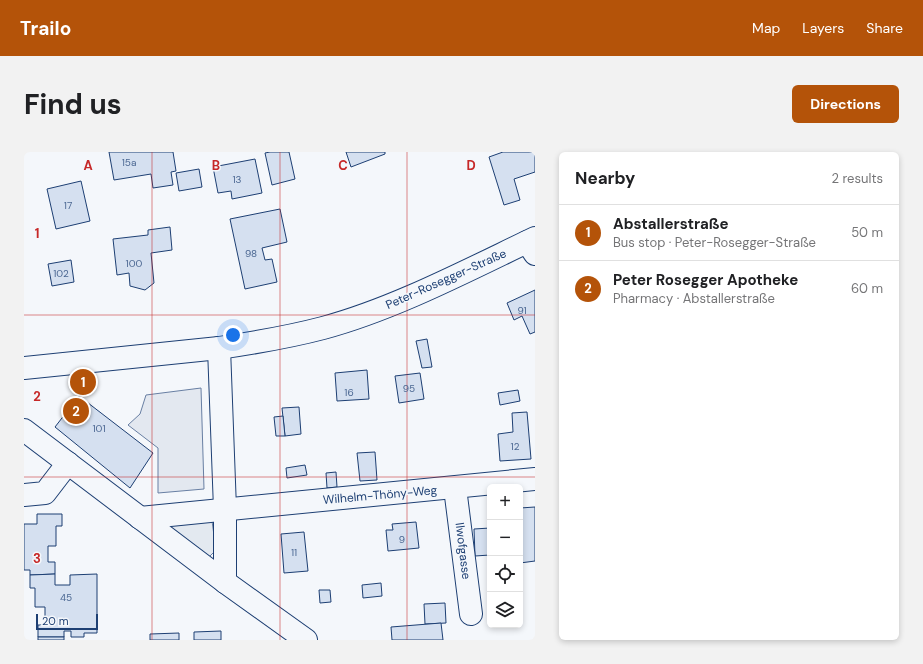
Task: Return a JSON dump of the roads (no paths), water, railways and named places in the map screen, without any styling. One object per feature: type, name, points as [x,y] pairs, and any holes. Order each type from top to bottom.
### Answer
[{"type":"street","name":"Peter-Rosegger-Straße","points":[[24,368],[219,348],[324,328],[401,301],[532,245]]},
{"type":"street","points":[[219,348],[225,509],[225,582]]},
{"type":"street","points":[[24,430],[225,582],[306,640]]},
{"type":"street","points":[[24,495],[45,493],[68,463]]},
{"type":"street","name":"Wilhelm-Thöny-Weg","points":[[140,518],[535,479]]},
{"type":"street","name":"Ilwofgasse","points":[[455,488],[471,614]]},
{"type":"place","name":"Abstallerstraße","points":[[83,382]]},
{"type":"place","name":"Peter Rosegger Apotheke","points":[[76,411]]}]
